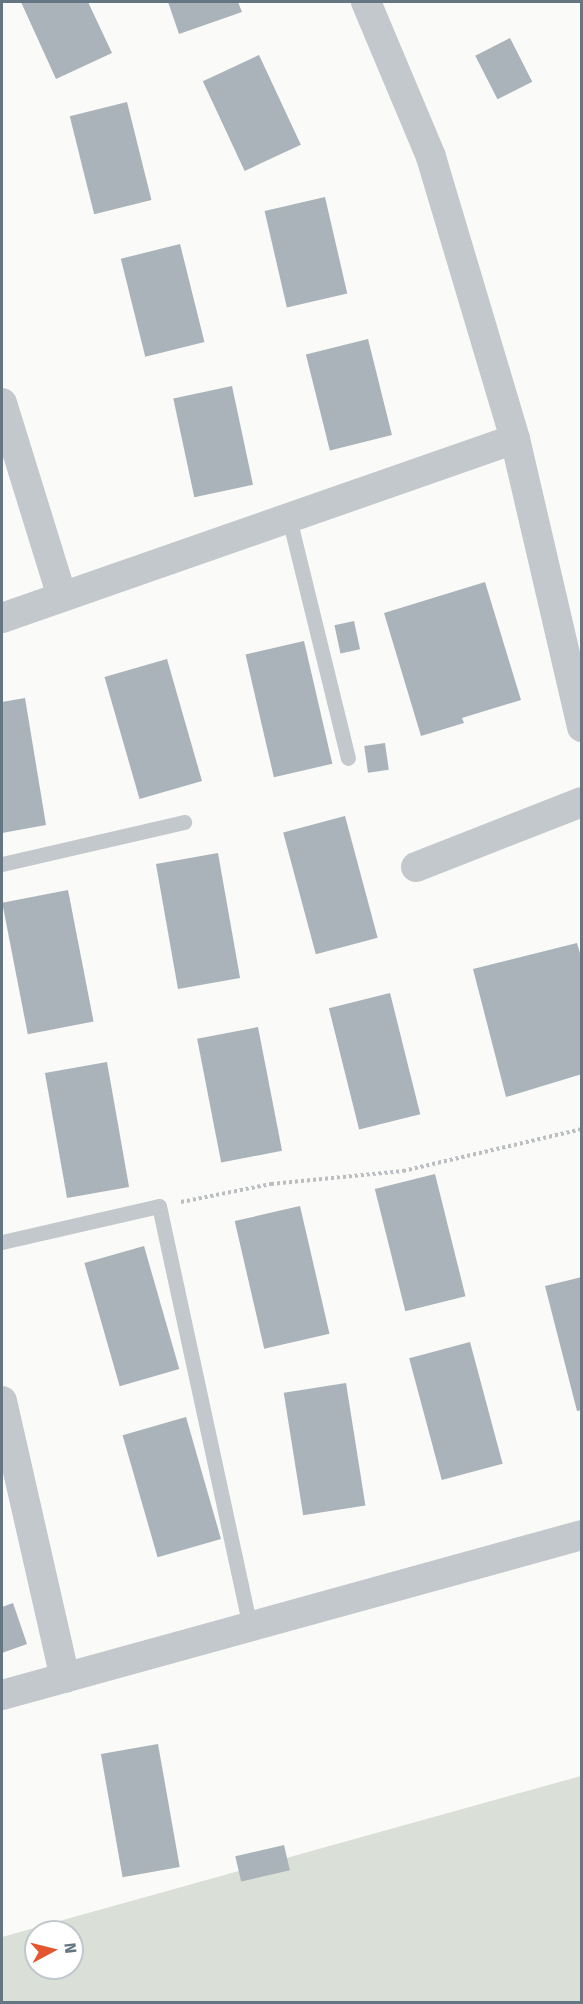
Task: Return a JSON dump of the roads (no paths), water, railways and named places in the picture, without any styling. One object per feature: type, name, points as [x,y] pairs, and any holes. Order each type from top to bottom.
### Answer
[{"type":"street","points":[[366,2],[431,156],[515,439],[582,727]]},
{"type":"street","points":[[2,403],[62,597]]},
{"type":"street","points":[[2,618],[515,439]]},
{"type":"street","points":[[416,867],[582,802]]},
{"type":"street","points":[[2,1401],[65,1677]]},
{"type":"street","points":[[2,1695],[582,1535]]},
{"type":"lane","points":[[289,518],[348,758]]},
{"type":"lane","points":[[2,864],[184,822]]},
{"type":"lane","points":[[2,1242],[159,1206],[250,1627]]}]
